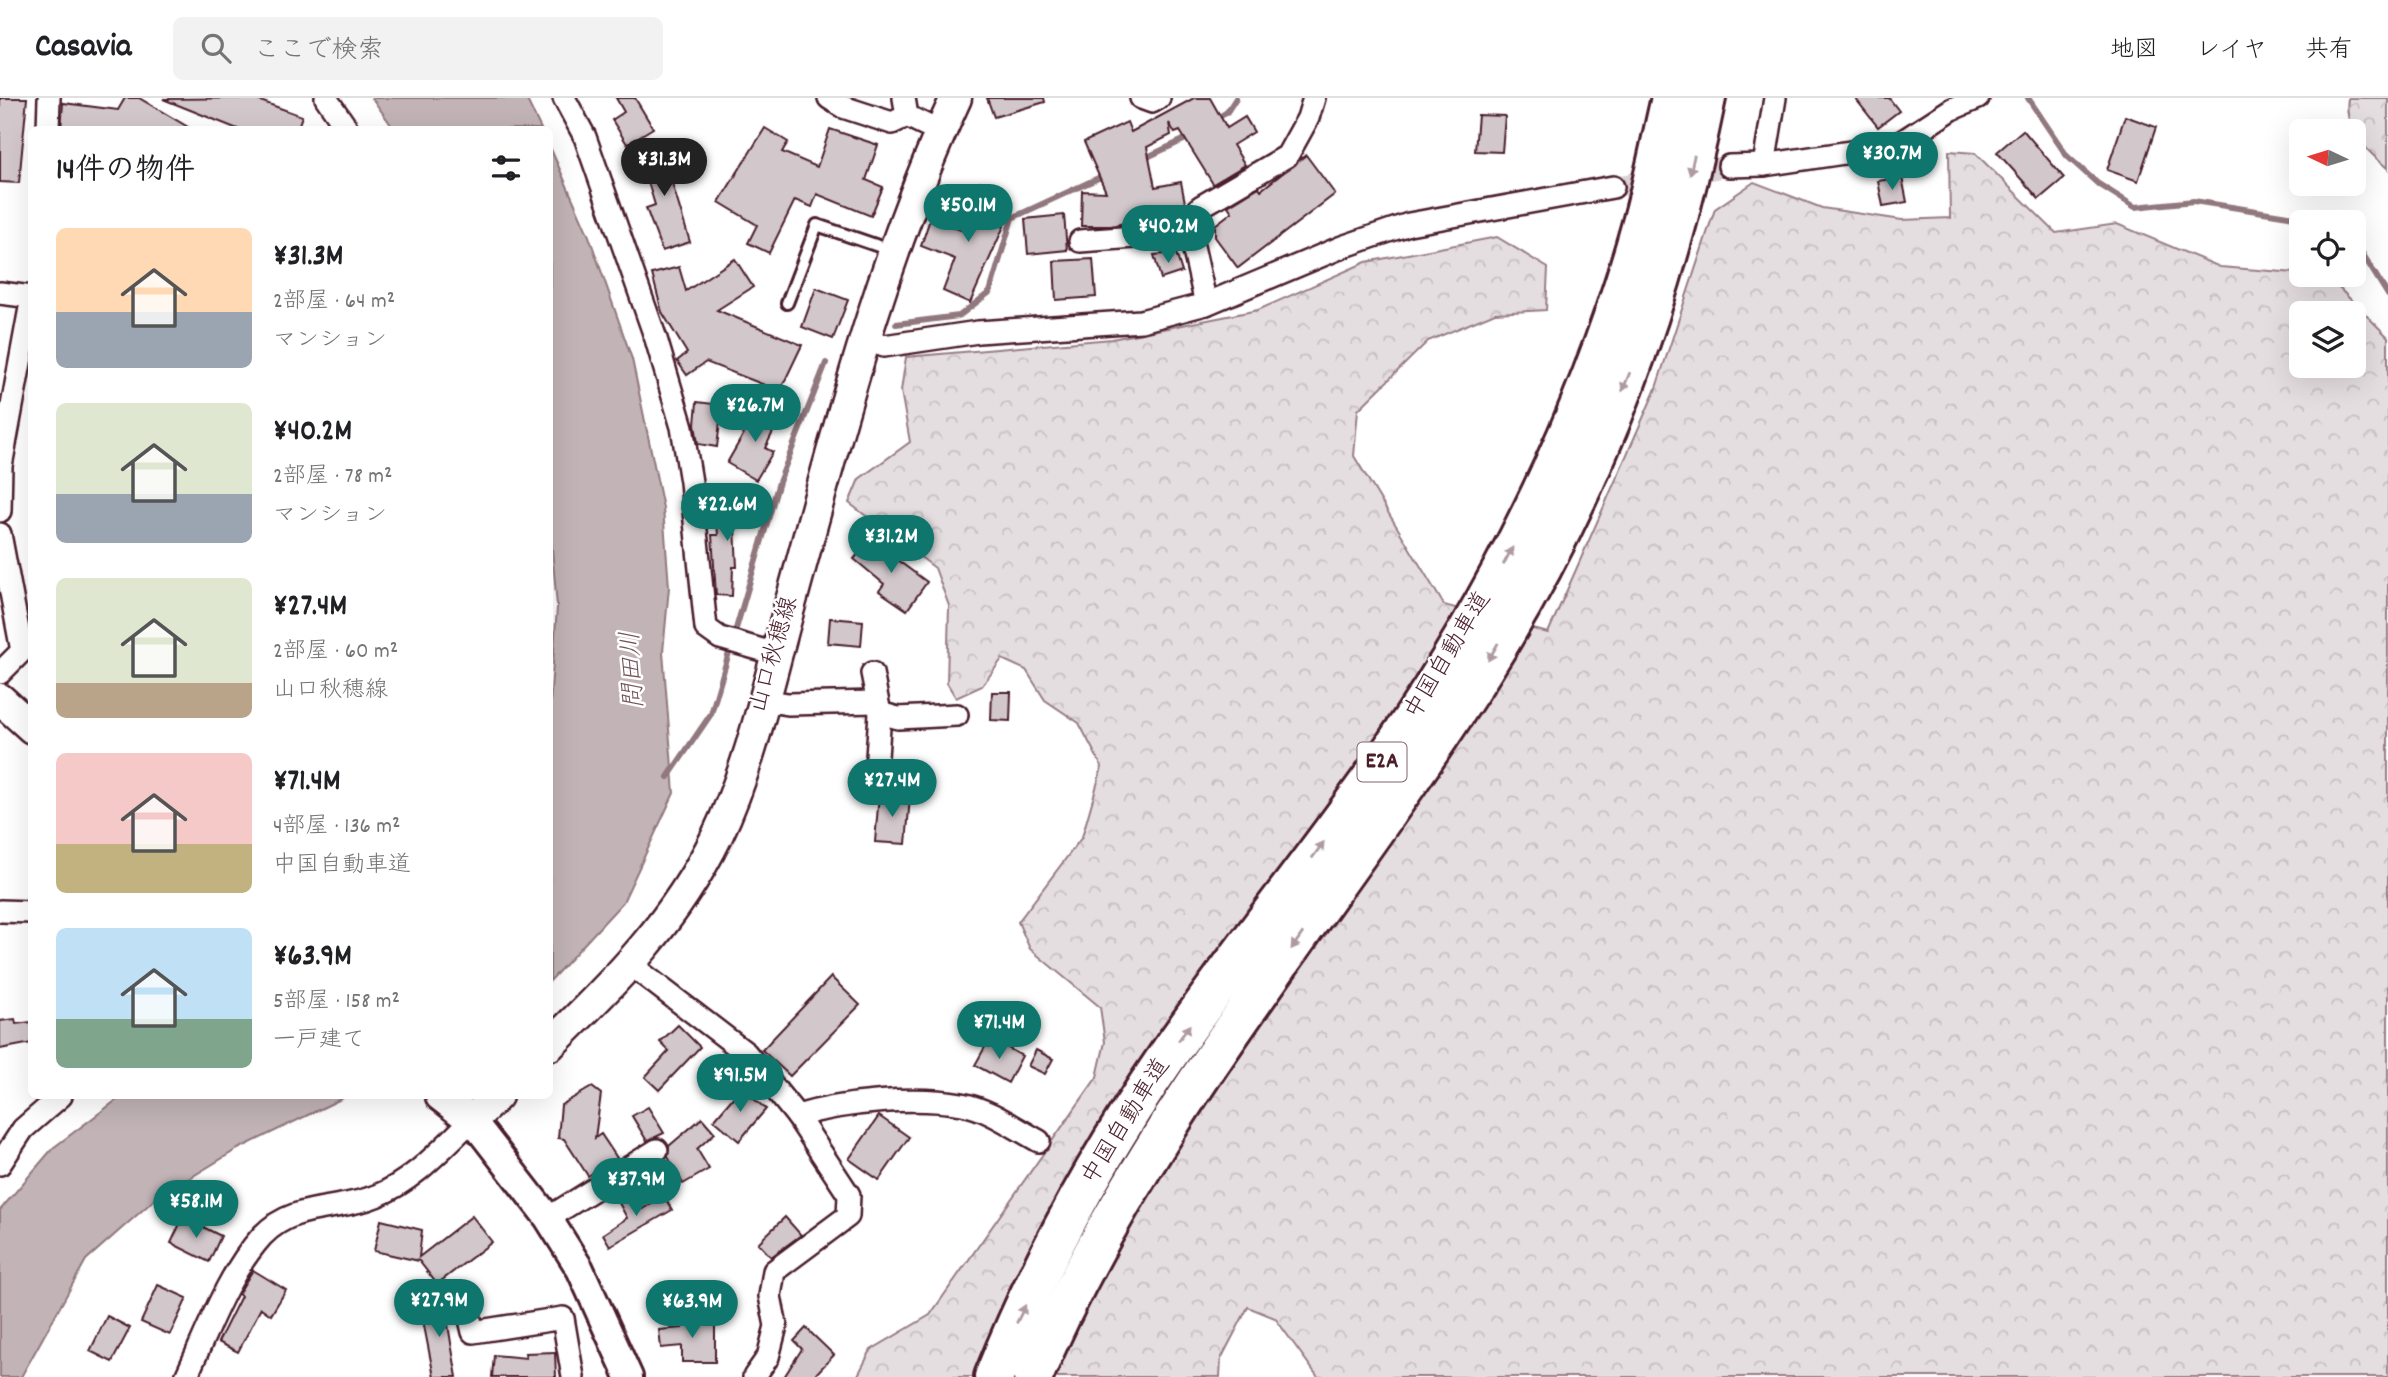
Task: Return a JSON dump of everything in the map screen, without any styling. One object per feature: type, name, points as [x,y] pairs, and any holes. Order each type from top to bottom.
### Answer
[{"type":"highway","name":"中国自動車道","points":[[994,1377],[1058,1238],[1108,1149],[1167,1055],[1394,746],[1469,626],[1523,528],[1568,431],[1606,334],[1641,226],[1671,98]]},
{"type":"highway","name":"中国自動車道","points":[[1033,1377],[1090,1256],[1141,1169],[1200,1078],[1412,778],[1486,665],[1556,541],[1601,445],[1642,344],[1676,236],[1706,98]]},
{"type":"main road","name":"山口秋穂線","points":[[553,1042],[632,965],[684,893],[717,836],[736,789],[763,699],[863,339],[893,251],[956,98]]},
{"type":"main road","points":[[0,699],[28,724]]},
{"type":"main road","points":[[444,1099],[472,1120],[495,1099]]},
{"type":"street","points":[[48,126],[49,98]]},
{"type":"street","points":[[326,98],[345,126]]},
{"type":"street","points":[[564,98],[585,137],[656,339],[682,427],[691,482],[706,628],[720,638],[776,654]]},
{"type":"street","points":[[830,98],[843,107],[892,123],[905,107],[940,132]]},
{"type":"street","points":[[1141,98],[1152,102],[1159,98]]},
{"type":"street","points":[[1206,304],[1190,233],[1200,207],[1287,156],[1308,118],[1314,98]]},
{"type":"street","points":[[1764,165],[1775,98]]},
{"type":"street","points":[[1729,166],[1764,165],[1897,145],[1952,109],[1978,98]]},
{"type":"street","points":[[863,339],[884,346],[978,332],[1141,321],[1206,304],[1342,247],[1409,225],[1613,187]]},
{"type":"street","points":[[1080,241],[1190,233]]},
{"type":"street","points":[[0,293],[28,297]]},
{"type":"street","points":[[0,511],[1,466],[28,314]]},
{"type":"street","points":[[0,534],[22,651],[0,673]]},
{"type":"street","points":[[872,673],[878,708],[876,772]]},
{"type":"street","points":[[763,699],[788,704],[878,708],[898,718],[957,715]]},
{"type":"street","points":[[0,911],[28,912]]},
{"type":"street","points":[[632,965],[746,1054],[797,1116],[849,1195],[848,1216],[774,1271],[770,1296],[776,1326],[768,1357],[754,1377]]},
{"type":"street","points":[[0,1164],[23,1129],[58,1099]]},
{"type":"street","points":[[797,1116],[827,1107],[863,1102],[961,1104],[980,1110],[1039,1141]]},
{"type":"street","points":[[186,1377],[237,1272],[263,1235],[286,1217],[317,1207],[375,1197],[404,1182],[472,1120],[548,1218],[580,1269],[629,1377]]},
{"type":"street","points":[[548,1218],[657,1150]]},
{"type":"street","points":[[473,1333],[563,1318],[573,1377]]},
{"type":"lane","points":[[787,303],[817,225],[893,251]]},
{"type":"green space","points":[[2348,98],[2388,98],[2388,169],[2366,148],[2366,119],[2349,119]]},
{"type":"green space","points":[[1949,151],[1975,153],[2056,233],[2117,224],[2220,267],[2289,272],[2289,287],[2338,287],[2352,301],[2289,301],[2289,378],[2366,378],[2366,315],[2388,337],[2388,1377],[1318,1377],[1275,1318],[1248,1307],[1221,1359],[1220,1377],[857,1377],[871,1350],[930,1315],[1097,1077],[1105,1042],[1100,1007],[1030,949],[1018,922],[1082,837],[1102,767],[1079,723],[1045,700],[1026,670],[1002,659],[982,686],[956,698],[947,683],[949,606],[935,568],[849,503],[859,479],[910,442],[901,391],[906,357],[1112,339],[1258,310],[1366,262],[1497,237],[1548,268],[1546,310],[1495,313],[1428,341],[1358,410],[1354,456],[1444,605],[1548,633],[1655,391],[1715,209],[1754,182],[1822,208],[1902,220],[1950,218]]},
{"type":"water","points":[[372,98],[526,98],[540,126],[392,126]]},
{"type":"water","name":"問田川","points":[[553,154],[589,236],[632,359],[663,508],[669,587],[663,652],[674,793],[623,902],[553,978],[553,663],[557,607],[553,560]]},
{"type":"water","points":[[118,1099],[341,1099],[236,1150],[154,1200],[86,1260],[21,1377],[0,1377],[0,1210],[53,1148]]},
{"type":"building","points":[[0,98],[27,98],[19,183],[0,182]]},
{"type":"building","points":[[125,98],[139,98],[186,126],[61,126],[63,103],[118,110]]},
{"type":"building","points":[[252,98],[302,116],[298,126],[230,126],[163,99]]},
{"type":"building","points":[[616,98],[635,98],[653,128],[627,144],[612,120],[624,112]]},
{"type":"building","points":[[987,98],[1044,98],[1045,102],[994,117]]},
{"type":"building","points":[[1194,98],[1210,98],[1227,128],[1245,117],[1254,132],[1233,145],[1245,165],[1213,184],[1180,131],[1175,133],[1169,123],[1171,135],[1147,147],[1155,187],[1181,182],[1186,208],[1181,221],[1138,224],[1138,220],[1111,226],[1081,226],[1082,191],[1106,192],[1084,142],[1127,122],[1131,132]]},
{"type":"building","points":[[1855,98],[1889,98],[1899,111],[1878,127]]},
{"type":"building","points":[[1478,115],[1505,116],[1502,152],[1475,151]]},
{"type":"building","points":[[2125,116],[2156,127],[2138,181],[2107,170]]},
{"type":"building","points":[[765,128],[788,142],[782,152],[817,167],[830,129],[878,145],[866,180],[883,187],[871,216],[817,194],[812,207],[795,200],[769,253],[748,243],[757,225],[719,202]]},
{"type":"building","points":[[2023,130],[2064,178],[2039,199],[1997,152]]},
{"type":"building","points":[[655,140],[678,150],[668,170],[690,242],[662,251],[646,208],[655,205],[648,182],[638,177]]},
{"type":"building","points":[[1306,155],[1335,194],[1238,268],[1215,237],[1215,225],[1232,212],[1228,206],[1259,187],[1261,190]]},
{"type":"building","points":[[1902,177],[1907,202],[1883,206],[1878,181]]},
{"type":"building","points":[[980,182],[995,201],[1004,226],[970,303],[943,291],[955,259],[921,246],[930,219],[961,230]]},
{"type":"building","points":[[1064,215],[1067,250],[1028,254],[1025,219]]},
{"type":"building","points":[[1176,253],[1182,272],[1161,279],[1154,255]]},
{"type":"building","points":[[735,259],[753,287],[717,310],[802,345],[780,391],[706,362],[687,375],[677,361],[687,353],[662,312],[652,274],[679,267],[686,291]]},
{"type":"building","points":[[1093,259],[1096,297],[1056,300],[1054,261]]},
{"type":"building","points":[[816,288],[848,300],[833,339],[802,327]]},
{"type":"building","points":[[697,402],[722,405],[717,447],[698,444],[695,424]]},
{"type":"building","points":[[758,409],[783,412],[765,448],[773,452],[756,480],[727,463]]},
{"type":"building","points":[[742,497],[745,526],[735,527],[737,567],[733,567],[732,596],[716,595],[712,535],[718,535],[715,500]]},
{"type":"building","points":[[870,540],[927,582],[907,610],[879,591],[884,584],[854,559]]},
{"type":"building","points":[[830,618],[863,621],[861,646],[828,643]]},
{"type":"building","points":[[992,692],[1011,692],[1010,721],[991,720]]},
{"type":"building","points":[[879,794],[910,797],[906,844],[875,842]]},
{"type":"building","points":[[831,977],[860,1005],[790,1076],[762,1050]]},
{"type":"building","points":[[15,1019],[16,1024],[28,1022],[28,1044],[0,1049],[0,1021]]},
{"type":"building","points":[[678,1025],[700,1047],[659,1090],[645,1077],[669,1051],[660,1042]]},
{"type":"building","points":[[990,1038],[1022,1056],[1008,1083],[975,1065]]},
{"type":"building","points":[[1036,1050],[1053,1059],[1045,1074],[1028,1066]]},
{"type":"building","points":[[592,1087],[601,1094],[595,1138],[601,1134],[617,1158],[588,1176],[564,1139],[558,1138],[561,1105]]},
{"type":"building","points":[[741,1088],[766,1109],[739,1141],[714,1120]]},
{"type":"building","points":[[648,1107],[664,1133],[647,1141],[632,1116]]},
{"type":"building","points":[[879,1116],[909,1137],[879,1180],[849,1159]]},
{"type":"building","points":[[702,1118],[715,1133],[697,1149],[709,1169],[683,1184],[668,1157],[669,1146]]},
{"type":"building","points":[[634,1195],[642,1209],[664,1196],[672,1210],[610,1246],[603,1234],[627,1218],[619,1203]]},
{"type":"building","points":[[472,1216],[492,1242],[437,1284],[419,1261],[374,1251],[381,1220],[422,1230],[419,1257]]},
{"type":"building","points":[[183,1217],[221,1236],[209,1262],[171,1243]]},
{"type":"building","points":[[785,1217],[801,1235],[771,1257],[758,1243]]},
{"type":"building","points":[[253,1270],[286,1290],[271,1315],[261,1308],[238,1352],[218,1342],[241,1296],[238,1294]]},
{"type":"building","points":[[158,1285],[187,1298],[170,1335],[141,1322]]},
{"type":"building","points":[[475,1287],[477,1305],[465,1302],[457,1310],[442,1291]]},
{"type":"building","points":[[444,1300],[457,1377],[434,1377],[420,1305]]},
{"type":"building","points":[[107,1316],[130,1328],[112,1362],[90,1351]]},
{"type":"building","points":[[682,1320],[715,1320],[715,1362],[682,1362],[682,1346],[661,1348],[659,1330],[682,1328]]},
{"type":"building","points":[[806,1328],[834,1355],[813,1377],[784,1377],[802,1349],[794,1341]]},
{"type":"building","points":[[555,1352],[556,1377],[492,1377],[494,1355],[526,1358],[525,1353]]},
{"type":"waterway","points":[[1213,121],[1227,112],[1236,98]]},
{"type":"waterway","points":[[2028,98],[2067,156],[2097,183],[2135,207],[2194,201],[2289,216]]},
{"type":"waterway","points":[[1143,159],[1190,137]]},
{"type":"waterway","points":[[896,324],[959,316],[990,292],[1012,218],[1107,174]]},
{"type":"waterway","points":[[2366,259],[2388,295]]},
{"type":"waterway","points":[[668,777],[711,714],[779,482],[826,363]]},
{"type":"tunnel","points":[[1613,187],[1729,166]]}]
